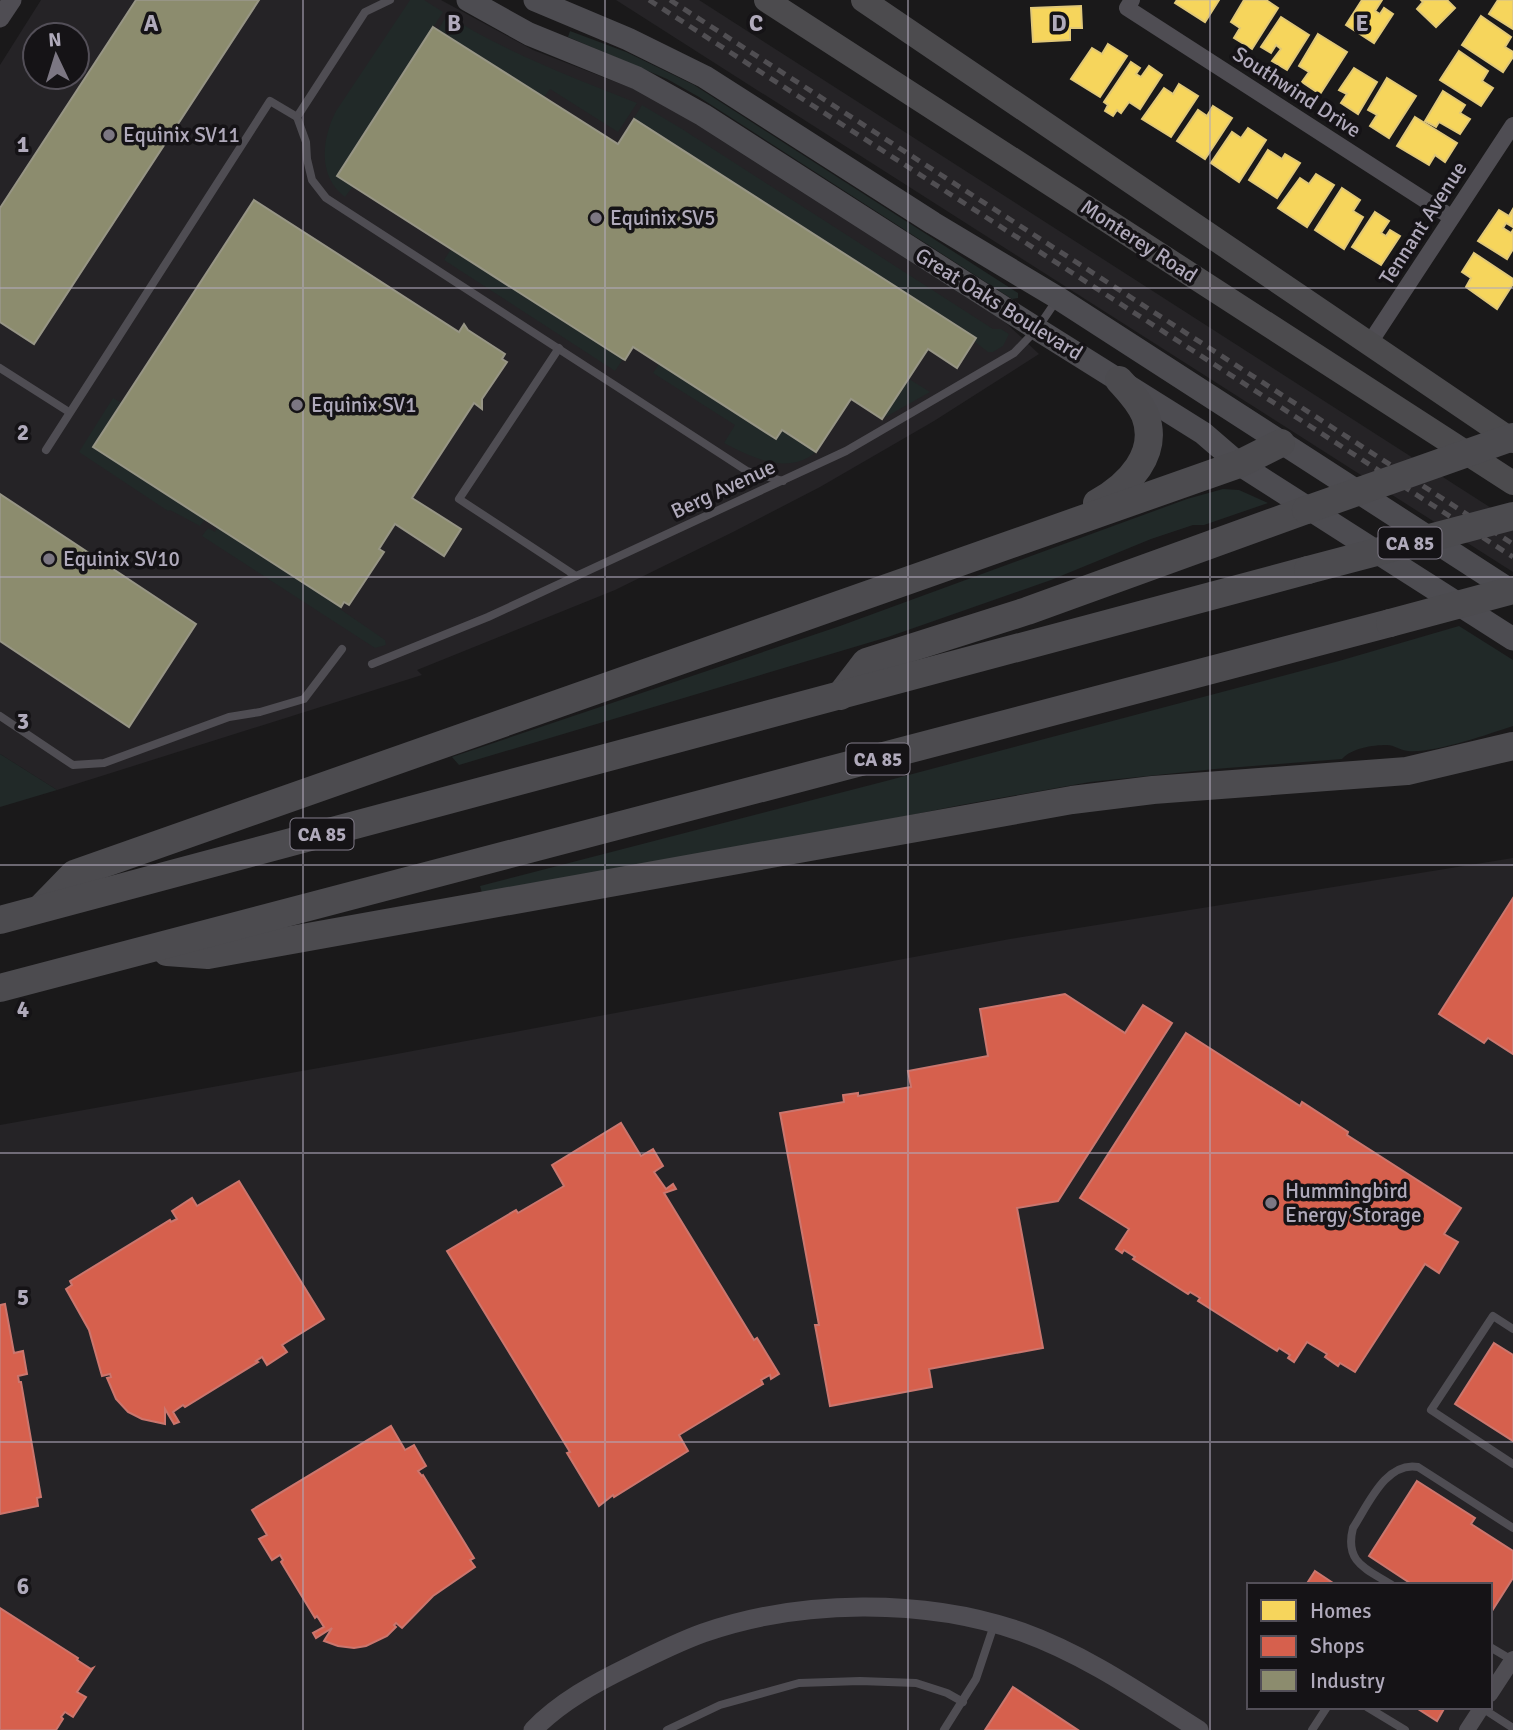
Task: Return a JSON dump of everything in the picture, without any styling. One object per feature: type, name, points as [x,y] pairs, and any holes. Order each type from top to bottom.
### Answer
[{"type":"highway","points":[[1054,528],[1112,495],[1130,479],[1144,460],[1150,432],[1145,416],[1139,402],[1119,380]]},
{"type":"highway","points":[[840,696],[866,662],[1027,611],[1238,533],[1513,439]]},
{"type":"highway","points":[[39,910],[74,874],[1239,464],[1282,443]]},
{"type":"highway","name":"CA 85","points":[[0,920],[1513,516]]},
{"type":"highway","name":"CA 85","points":[[0,988],[1513,591]]},
{"type":"highway","points":[[143,950],[208,955],[1072,800],[1153,790],[1407,771],[1513,746]]},
{"type":"main road","name":"Great Oaks Boulevard","points":[[468,0],[529,34],[671,95],[1203,433],[1239,464],[1513,639]]},
{"type":"main road","name":"Great Oaks Boulevard","points":[[535,0],[628,39],[705,77],[933,223],[1058,298],[1513,591]]},
{"type":"main road","name":"Monterey Road","points":[[766,0],[1513,483]]},
{"type":"main road","name":"Monterey Road","points":[[863,0],[1368,344],[1513,439]]},
{"type":"street","points":[[0,18],[12,0]]},
{"type":"street","name":"Southwind Drive","points":[[1132,0],[1127,8],[1451,217]]},
{"type":"street","name":"Tennant Avenue","points":[[1368,344],[1451,217],[1506,150],[1513,125]]},
{"type":"street","points":[[533,1730],[593,1684],[703,1633],[763,1617],[823,1609],[882,1606],[943,1613],[1021,1632],[1091,1662],[1191,1728]]},
{"type":"street","points":[[1492,1691],[1513,1659]]},
{"type":"street","points":[[1467,1730],[1481,1709]]},
{"type":"lane","points":[[297,117],[365,12],[390,0]]},
{"type":"lane","points":[[46,450],[270,101],[297,117],[306,142],[312,180],[326,198],[747,471],[783,481]]},
{"type":"lane","name":"Berg Avenue","points":[[372,664],[488,617],[846,451],[1014,353],[1037,329],[1058,298]]},
{"type":"lane","points":[[559,348],[459,499],[576,576]]},
{"type":"lane","points":[[0,368],[69,412]]},
{"type":"lane","points":[[0,716],[73,765],[104,763],[229,717],[260,712],[304,699],[342,649]]},
{"type":"lane","points":[[1513,1329],[1493,1316],[1431,1410],[1513,1464]]},
{"type":"lane","points":[[1389,1583],[1356,1561],[1351,1551],[1351,1536],[1353,1528],[1388,1475],[1402,1467],[1419,1466],[1513,1528]]},
{"type":"lane","points":[[944,1730],[976,1679],[994,1625]]},
{"type":"lane","points":[[1492,1648],[1513,1659]]},
{"type":"lane","points":[[667,1730],[720,1705],[799,1683],[860,1681],[916,1684],[947,1693],[963,1702]]},
{"type":"lane","points":[[1312,1730],[1326,1709]]},
{"type":"lane","points":[[1370,1709],[1405,1730]]},
{"type":"lane","points":[[1485,1709],[1513,1727]]},
{"type":"shaded area","points":[[41,0],[441,0],[533,50],[652,96],[1005,322],[1039,354],[934,421],[820,487],[615,590],[417,670],[422,675],[57,790],[0,754],[0,65],[21,32],[21,91],[91,91],[91,21],[28,21]]},
{"type":"shaded area","points":[[410,0],[424,0],[443,12],[338,176],[353,186],[345,197],[330,179],[326,168],[325,145],[331,122]]},
{"type":"shaded area","points":[[616,0],[699,0],[1513,522],[1513,572]]},
{"type":"shaded area","points":[[447,15],[516,53],[637,103],[618,132],[550,89],[544,97],[438,30]]},
{"type":"shaded area","points":[[570,31],[626,52],[694,85],[1018,293],[1018,298],[1012,299],[699,97],[667,79],[568,37]]},
{"type":"shaded area","points":[[642,105],[993,329],[1001,329],[1009,334],[1003,346],[988,352],[975,342],[977,338],[634,118]]},
{"type":"shaded area","points":[[451,249],[623,359],[615,371],[444,260]]},
{"type":"shaded area","points":[[659,364],[776,439],[782,430],[816,452],[794,463],[770,462],[724,443],[735,425],[653,373]]},
{"type":"shaded area","points":[[909,379],[930,392],[882,419]]},
{"type":"shaded area","points":[[113,398],[122,403],[205,519],[200,526],[168,511],[79,452]]},
{"type":"shaded area","points":[[1223,489],[1239,490],[1268,503],[1204,525],[1193,525],[1151,539],[1051,580],[888,637],[459,765],[452,757],[840,626],[1187,499]]},
{"type":"shaded area","points":[[217,527],[341,607],[340,609],[385,640],[386,645],[375,648],[202,536],[208,528],[215,532]]},
{"type":"shaded area","points":[[1459,626],[1513,660],[1513,726],[1460,743],[1418,751],[1390,745],[1375,746],[1357,750],[1342,759],[1090,782],[484,900],[480,886],[1339,661]]},
{"type":"shaded area","points":[[0,754],[57,790],[0,807]]},
{"type":"shaded area","points":[[1513,858],[1513,1730],[0,1730],[0,1125],[1010,939]]},
{"type":"building: Homes","points":[[1177,0],[1219,0],[1205,22],[1175,3]]},
{"type":"building: Homes","points":[[1244,0],[1266,0],[1278,8],[1252,49],[1234,38],[1240,28],[1231,22]]},
{"type":"building: Homes","points":[[1362,0],[1382,0],[1375,11],[1380,14],[1384,8],[1393,14],[1374,43],[1346,25]]},
{"type":"building: Homes","points":[[1421,0],[1447,0],[1455,8],[1436,27],[1417,9],[1423,2]]},
{"type":"building: Homes","points":[[1498,0],[1513,0],[1513,29],[1489,14]]},
{"type":"building: Homes","points":[[1081,6],[1082,28],[1070,28],[1070,40],[1033,42],[1031,8]]},
{"type":"building: Homes","points":[[1481,16],[1511,37],[1505,47],[1513,52],[1513,57],[1503,72],[1462,45]]},
{"type":"building: Homes","points":[[1281,17],[1309,35],[1287,70],[1272,61],[1281,49],[1276,45],[1271,53],[1261,47]]},
{"type":"building: Homes","points":[[1318,34],[1347,52],[1320,94],[1302,82],[1309,72],[1299,66]]},
{"type":"building: Homes","points":[[1108,44],[1127,56],[1100,97],[1071,79],[1092,48],[1102,54]]},
{"type":"building: Homes","points":[[1459,51],[1488,71],[1482,81],[1493,88],[1481,106],[1440,80]]},
{"type":"building: Homes","points":[[1131,62],[1140,68],[1136,74],[1141,77],[1149,66],[1162,75],[1140,109],[1129,102],[1121,113],[1117,110],[1113,116],[1105,111],[1108,105],[1104,102]]},
{"type":"building: Homes","points":[[1354,68],[1377,82],[1358,114],[1341,103],[1347,94],[1339,90]]},
{"type":"building: Homes","points":[[1387,78],[1416,96],[1389,138],[1370,126],[1377,115],[1368,110]]},
{"type":"building: Homes","points":[[1179,84],[1198,96],[1171,137],[1142,119],[1164,88],[1173,94]]},
{"type":"building: Homes","points":[[1443,91],[1465,105],[1460,113],[1470,119],[1460,134],[1439,122],[1436,127],[1425,121]]},
{"type":"building: Homes","points":[[1213,106],[1232,118],[1205,159],[1177,141],[1198,110],[1207,116]]},
{"type":"building: Homes","points":[[1415,117],[1457,143],[1445,162],[1435,155],[1429,165],[1397,146]]},
{"type":"building: Homes","points":[[1248,128],[1266,140],[1239,182],[1211,163],[1232,132],[1241,138]]},
{"type":"building: Homes","points":[[1268,150],[1282,159],[1285,154],[1300,163],[1277,198],[1249,180]]},
{"type":"building: Homes","points":[[1316,174],[1334,185],[1307,227],[1278,208],[1300,178],[1309,184]]},
{"type":"building: Homes","points":[[1342,188],[1360,200],[1353,211],[1363,217],[1344,249],[1315,230]]},
{"type":"building: Homes","points":[[1513,209],[1513,227],[1506,223],[1503,228],[1511,233],[1513,230],[1513,249],[1507,259],[1478,241],[1499,210],[1509,216]]},
{"type":"building: Homes","points":[[1375,212],[1389,221],[1381,233],[1386,236],[1390,230],[1400,236],[1381,265],[1352,247]]},
{"type":"building: Homes","points":[[1474,253],[1513,279],[1513,284],[1497,309],[1466,287],[1471,278],[1462,272]]},
{"type":"building: Shops","points":[[1513,898],[1513,1054],[1488,1038],[1484,1043],[1439,1014]]},
{"type":"building: Shops","points":[[1065,994],[1125,1033],[1143,1005],[1172,1023],[1058,1201],[1017,1208],[1043,1348],[929,1369],[932,1387],[830,1406],[815,1325],[819,1325],[780,1113],[844,1102],[843,1095],[858,1093],[858,1096],[911,1087],[908,1071],[988,1056],[980,1009]]},
{"type":"building: Shops","name":"Hummingbird Energy Storage","points":[[1186,1033],[1300,1106],[1302,1102],[1348,1132],[1347,1135],[1461,1208],[1444,1234],[1458,1242],[1439,1273],[1425,1264],[1355,1372],[1340,1363],[1338,1366],[1325,1357],[1327,1354],[1307,1342],[1294,1362],[1288,1358],[1290,1355],[1279,1348],[1277,1351],[1198,1301],[1200,1298],[1190,1292],[1188,1294],[1133,1259],[1135,1257],[1124,1250],[1122,1253],[1116,1249],[1129,1229],[1080,1198]]},
{"type":"building: Shops","points":[[621,1123],[641,1156],[653,1149],[663,1166],[654,1172],[666,1189],[673,1184],[676,1189],[664,1193],[754,1340],[757,1338],[779,1374],[771,1379],[770,1375],[761,1380],[763,1384],[679,1435],[688,1451],[599,1506],[567,1453],[570,1452],[447,1251],[516,1210],[518,1213],[564,1186],[552,1165]]},
{"type":"building: Shops","points":[[239,1181],[324,1319],[282,1345],[287,1352],[267,1365],[262,1357],[256,1361],[258,1362],[173,1412],[179,1422],[174,1424],[165,1409],[165,1424],[142,1419],[128,1412],[116,1399],[107,1378],[111,1377],[110,1374],[102,1376],[89,1330],[66,1289],[72,1285],[70,1281],[170,1220],[171,1222],[177,1219],[172,1211],[192,1198],[197,1206]]},
{"type":"building: Shops","points":[[5,1304],[14,1353],[23,1351],[27,1374],[18,1376],[41,1497],[37,1498],[38,1506],[0,1514],[0,1305]]},
{"type":"building: Shops","points":[[1494,1343],[1513,1355],[1513,1441],[1455,1404]]},
{"type":"building: Shops","points":[[391,1426],[405,1450],[414,1445],[426,1466],[418,1471],[474,1558],[470,1560],[475,1567],[433,1596],[402,1628],[396,1623],[396,1627],[387,1636],[366,1646],[338,1646],[324,1641],[332,1628],[316,1638],[313,1633],[324,1627],[317,1616],[315,1618],[281,1562],[283,1560],[280,1555],[272,1560],[259,1539],[267,1535],[252,1510]]},
{"type":"building: Shops","points":[[1417,1481],[1475,1518],[1471,1524],[1513,1551],[1513,1578],[1492,1611],[1492,1583],[1410,1583],[1369,1556]]},
{"type":"building: Shops","points":[[1315,1571],[1333,1583],[1307,1583]]},
{"type":"building: Shops","points":[[0,1608],[93,1668],[77,1692],[86,1697],[73,1717],[65,1712],[56,1730],[0,1730]]},
{"type":"building: Shops","points":[[1013,1687],[1078,1730],[985,1730]]},
{"type":"building: Shops","points":[[1418,1709],[1444,1709],[1437,1721]]},
{"type":"building: Industry","name":"Equinix SV11","points":[[136,0],[259,0],[34,344],[0,322],[0,208],[76,91],[91,91],[91,69]]},
{"type":"building: Industry","name":"Equinix SV5","points":[[433,27],[618,144],[634,119],[976,338],[957,368],[928,349],[882,419],[851,399],[816,452],[782,430],[776,439],[633,347],[625,360],[623,359],[337,176]]},
{"type":"building: Industry","name":"Equinix SV1","points":[[254,200],[459,332],[464,324],[468,330],[505,354],[502,359],[507,362],[482,399],[482,409],[474,403],[412,498],[461,529],[444,556],[395,524],[379,549],[384,552],[349,605],[344,602],[341,607],[93,447]]},
{"type":"building: Industry","name":"Equinix SV10","points":[[0,494],[196,624],[129,727],[0,641]]},
{"type":"railway","points":[[649,0],[1513,557]]},
{"type":"railway","points":[[670,0],[1513,544]]},
{"type":"place","name":"Equinix SV11","points":[[109,135]]},
{"type":"place","name":"Equinix SV5","points":[[596,218]]},
{"type":"place","name":"Equinix SV1","points":[[297,405]]},
{"type":"place","name":"Equinix SV10","points":[[49,559]]},
{"type":"place","name":"Hummingbird Energy Storage","points":[[1271,1203]]}]
